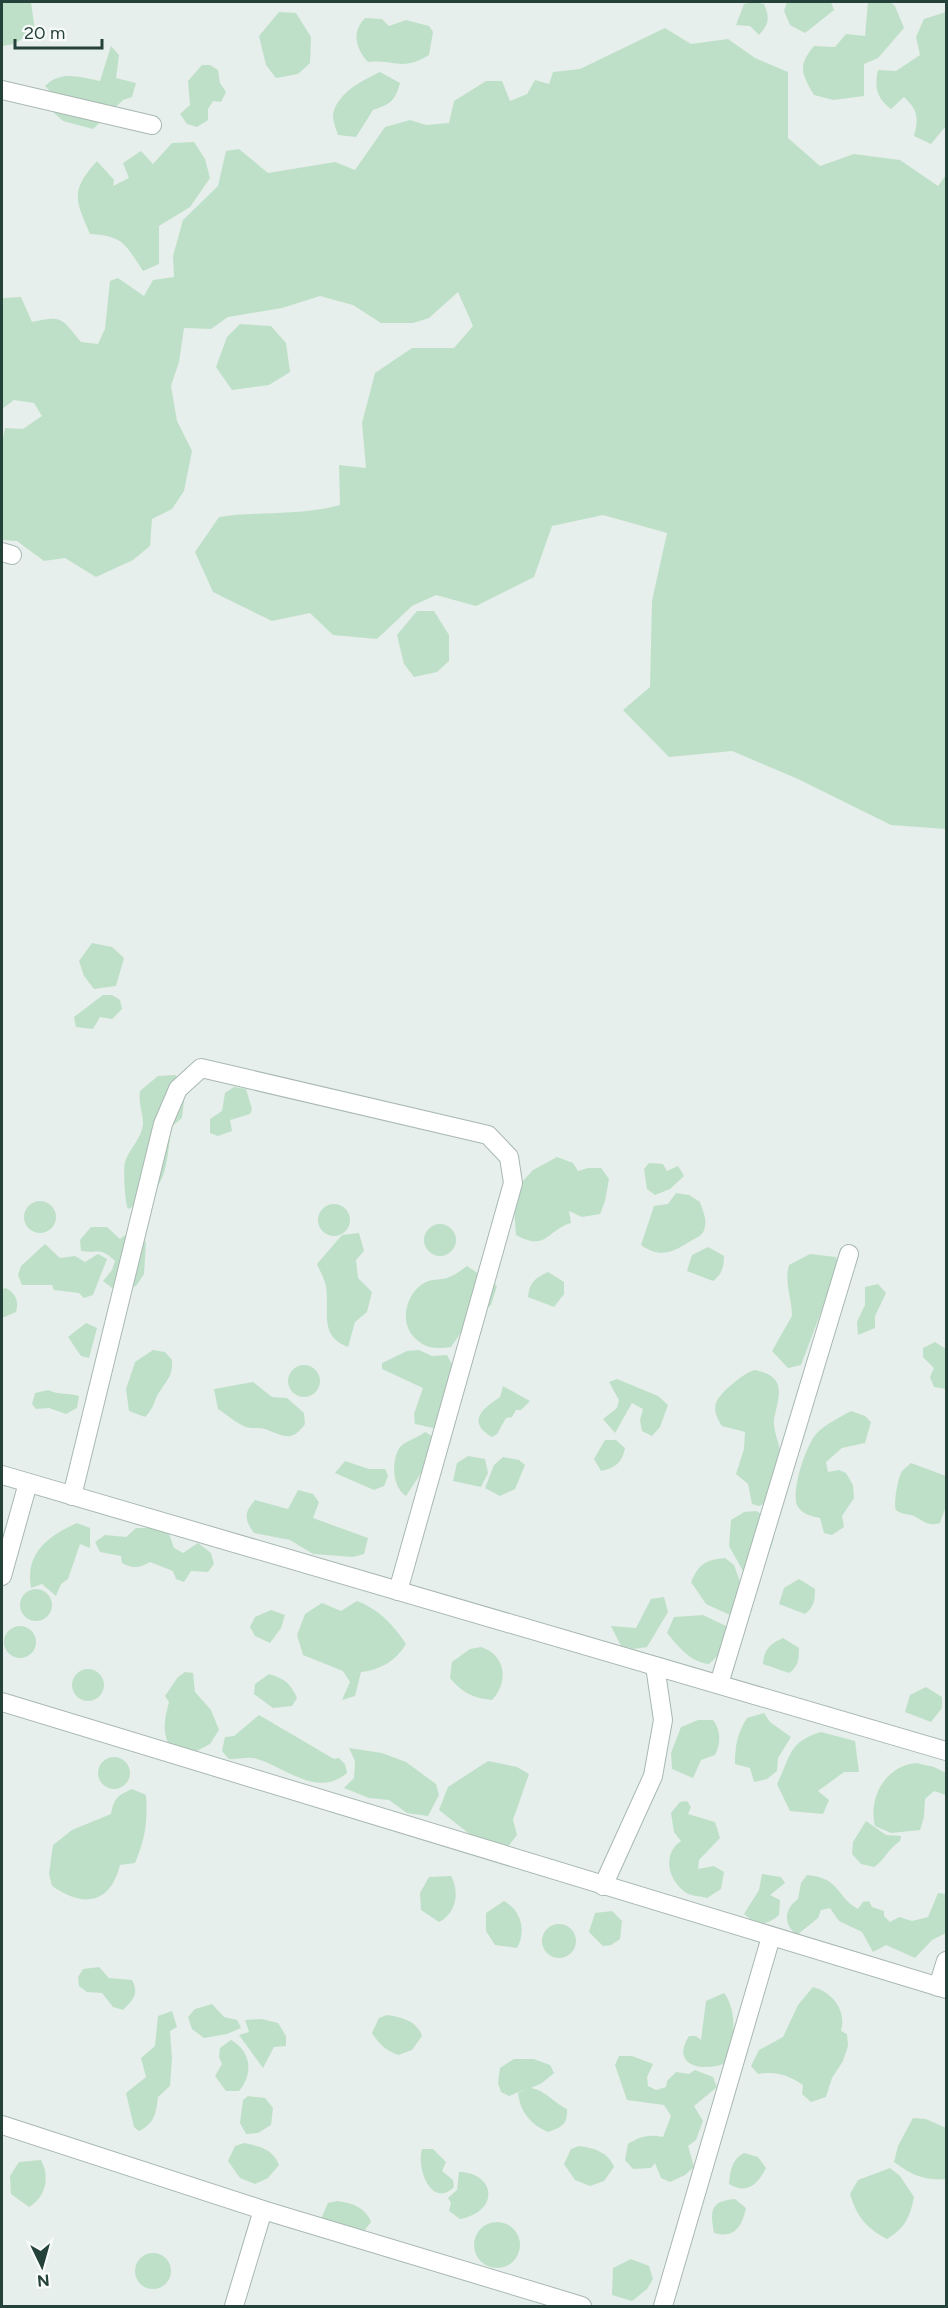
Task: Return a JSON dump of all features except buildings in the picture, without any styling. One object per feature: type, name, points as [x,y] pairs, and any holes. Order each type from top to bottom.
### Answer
[{"type":"street","points":[[2,90],[152,125]]},
{"type":"street","points":[[72,1496],[163,1124],[178,1089],[201,1068],[488,1135],[509,1157],[513,1183],[398,1591]]},
{"type":"street","points":[[719,1684],[849,1254]]},
{"type":"street","points":[[2,1475],[946,1750]]},
{"type":"street","points":[[2,1576],[28,1483]]},
{"type":"street","points":[[603,1886],[653,1776],[663,1719],[655,1666]]},
{"type":"street","points":[[2,1702],[942,1988],[946,1962]]},
{"type":"street","points":[[663,2307],[771,1937]]},
{"type":"street","points":[[2,2125],[263,2210],[582,2307]]},
{"type":"street","points":[[234,2307],[263,2210]]},
{"type":"green space","points":[[2,2],[31,2],[35,31],[14,44],[2,46]]},
{"type":"green space","points":[[754,2],[764,4],[767,13],[767,24],[759,35],[750,26],[736,25],[744,4]]},
{"type":"green space","points":[[787,2],[831,2],[834,10],[805,33],[790,25],[784,11]]},
{"type":"green space","points":[[868,2],[890,2],[895,6],[904,28],[878,58],[864,64],[864,96],[833,100],[814,95],[804,76],[805,59],[814,46],[835,47],[846,34],[865,36]]},
{"type":"green space","points":[[279,12],[296,13],[311,37],[310,63],[298,74],[276,78],[266,65],[259,36]]},
{"type":"green space","points":[[946,12],[946,126],[931,144],[914,136],[917,124],[915,110],[904,97],[891,109],[882,101],[877,87],[877,76],[878,70],[896,71],[920,55],[916,37],[924,19]]},
{"type":"green space","points":[[365,18],[382,19],[389,26],[406,20],[429,26],[433,32],[429,55],[405,64],[368,62],[360,52],[357,40],[358,29]]},
{"type":"green space","points":[[665,28],[691,44],[728,39],[755,58],[788,72],[788,138],[820,166],[854,154],[900,160],[938,186],[946,175],[946,829],[891,825],[798,779],[732,751],[669,757],[623,710],[650,687],[652,601],[667,533],[603,515],[552,526],[534,577],[476,606],[436,595],[412,606],[377,639],[333,635],[310,613],[272,621],[213,592],[195,552],[219,517],[310,511],[340,505],[339,465],[366,468],[362,423],[375,373],[412,348],[454,348],[473,326],[458,292],[429,318],[413,323],[381,323],[353,305],[320,296],[282,308],[228,317],[211,329],[184,328],[179,362],[171,386],[177,421],[192,451],[184,491],[172,509],[152,519],[150,546],[133,560],[96,577],[65,558],[44,561],[17,541],[2,540],[2,443],[5,428],[23,429],[42,416],[34,403],[14,400],[2,409],[3,298],[21,297],[32,322],[61,320],[81,342],[98,344],[105,329],[110,281],[118,278],[144,296],[153,280],[174,277],[173,256],[183,220],[218,186],[226,151],[239,149],[268,173],[335,162],[355,170],[385,127],[410,120],[426,125],[449,123],[454,101],[486,81],[502,81],[510,101],[527,94],[535,80],[549,84],[553,72],[580,69]]},
{"type":"green space","points":[[111,46],[119,55],[116,78],[136,83],[132,97],[123,100],[93,129],[63,121],[53,112],[50,91],[45,86],[64,76],[100,81]]},
{"type":"green space","points":[[202,65],[210,65],[218,70],[220,83],[226,92],[221,102],[213,101],[208,109],[208,120],[197,127],[187,124],[180,114],[190,105],[188,81]]},
{"type":"green space","points":[[380,72],[400,83],[394,98],[388,104],[373,110],[356,137],[338,135],[333,116],[339,101],[351,89]]},
{"type":"green space","points":[[194,142],[205,159],[210,178],[190,207],[159,226],[159,264],[143,271],[132,254],[117,239],[90,234],[81,212],[78,196],[82,180],[97,161],[114,180],[113,186],[129,178],[123,163],[141,151],[153,164],[172,143]]},
{"type":"green space","points":[[240,324],[271,326],[286,343],[290,372],[269,385],[232,390],[216,367],[227,337]]},
{"type":"green space","points":[[417,611],[434,611],[449,635],[449,661],[437,672],[414,677],[404,664],[397,635]]},
{"type":"green space","points":[[92,943],[112,947],[124,958],[116,986],[94,989],[84,976],[79,961]]},
{"type":"green space","points":[[103,995],[112,995],[120,1000],[122,1009],[112,1019],[100,1017],[93,1029],[76,1027],[74,1017]]},
{"type":"green space","points":[[175,1075],[186,1085],[182,1118],[172,1126],[163,1175],[152,1194],[128,1209],[124,1166],[142,1129],[140,1091],[158,1076]]},
{"type":"green space","points":[[234,1087],[246,1089],[252,1109],[250,1114],[230,1120],[232,1131],[218,1136],[210,1133],[210,1119],[222,1111],[225,1093]]},
{"type":"green space","points":[[557,1157],[573,1163],[578,1171],[601,1168],[609,1179],[605,1201],[600,1214],[582,1217],[569,1211],[571,1223],[541,1241],[526,1240],[516,1235],[513,1192],[533,1170]]},
{"type":"green space","points":[[649,1163],[663,1164],[667,1171],[678,1166],[684,1176],[670,1189],[655,1195],[647,1189],[644,1169]]},
{"type":"green space","points":[[676,1193],[689,1195],[700,1202],[705,1220],[703,1232],[683,1246],[671,1251],[654,1252],[641,1245],[654,1206],[668,1204]]},
{"type":"green space","points":[[40,1201],[51,1206],[56,1217],[51,1228],[40,1233],[29,1228],[24,1217],[29,1206]]},
{"type":"green space","points":[[334,1204],[345,1209],[350,1220],[345,1231],[334,1236],[323,1231],[318,1220],[323,1209]]},
{"type":"green space","points":[[440,1224],[451,1229],[456,1240],[451,1251],[440,1256],[429,1251],[424,1240],[429,1229]]},
{"type":"green space","points":[[91,1227],[107,1227],[120,1239],[128,1233],[146,1242],[144,1274],[136,1286],[112,1288],[103,1281],[112,1270],[115,1261],[102,1252],[81,1251],[80,1240]]},
{"type":"green space","points":[[359,1233],[364,1251],[356,1260],[358,1278],[372,1292],[367,1312],[355,1322],[348,1347],[332,1336],[329,1329],[326,1286],[317,1264],[342,1235]]},
{"type":"green space","points":[[45,1244],[60,1258],[75,1256],[85,1262],[98,1254],[107,1259],[93,1295],[84,1298],[79,1293],[54,1290],[52,1285],[22,1285],[18,1275],[21,1266]]},
{"type":"green space","points":[[708,1247],[724,1256],[722,1270],[713,1281],[687,1271],[692,1255]]},
{"type":"green space","points":[[810,1254],[836,1257],[841,1276],[829,1302],[824,1304],[801,1365],[788,1368],[772,1351],[792,1316],[787,1278],[789,1265]]},
{"type":"green space","points":[[467,1266],[497,1286],[491,1305],[466,1325],[451,1347],[426,1346],[413,1336],[406,1322],[409,1300],[418,1287],[424,1283],[450,1277]]},
{"type":"green space","points":[[548,1272],[564,1282],[564,1294],[554,1307],[528,1297],[534,1282]]},
{"type":"green space","points":[[878,1284],[886,1293],[875,1316],[875,1328],[858,1335],[857,1322],[865,1305],[865,1287]]},
{"type":"green space","points":[[6,1288],[16,1298],[17,1308],[16,1312],[2,1318],[2,1289]]},
{"type":"green space","points":[[86,1323],[97,1328],[89,1358],[81,1356],[68,1337]]},
{"type":"green space","points":[[935,1342],[946,1349],[946,1389],[934,1387],[930,1377],[934,1368],[923,1357],[923,1348]]},
{"type":"green space","points":[[153,1350],[165,1352],[172,1360],[172,1369],[145,1417],[129,1411],[126,1389],[135,1362]]},
{"type":"green space","points":[[419,1350],[432,1356],[447,1355],[453,1366],[438,1429],[415,1424],[414,1414],[423,1388],[382,1369],[382,1363],[407,1351]]},
{"type":"green space","points":[[304,1365],[315,1370],[320,1381],[315,1392],[304,1397],[293,1392],[288,1381],[293,1370]]},
{"type":"green space","points":[[755,1370],[773,1378],[779,1389],[774,1424],[780,1464],[768,1502],[759,1506],[752,1504],[748,1484],[736,1474],[744,1449],[745,1432],[722,1426],[715,1409],[718,1399],[727,1388],[745,1374]]},
{"type":"green space","points":[[617,1379],[658,1396],[668,1405],[660,1427],[652,1436],[642,1431],[640,1420],[643,1409],[632,1403],[615,1433],[603,1419],[617,1408],[619,1400],[609,1382]]},
{"type":"green space","points":[[253,1382],[272,1397],[287,1398],[304,1413],[305,1424],[300,1430],[291,1436],[286,1436],[263,1428],[246,1427],[218,1409],[214,1389]]},
{"type":"green space","points":[[503,1386],[530,1401],[521,1410],[516,1410],[512,1417],[506,1418],[497,1434],[492,1437],[484,1431],[478,1420],[483,1410],[500,1397]]},
{"type":"green space","points":[[48,1390],[79,1396],[77,1408],[66,1414],[49,1408],[36,1409],[32,1404],[35,1393]]},
{"type":"green space","points":[[851,1411],[865,1416],[871,1422],[865,1443],[842,1448],[826,1462],[828,1472],[839,1470],[846,1473],[853,1485],[854,1498],[842,1516],[844,1527],[832,1535],[824,1533],[820,1518],[801,1511],[797,1505],[796,1489],[804,1458],[816,1434]]},
{"type":"green space","points":[[425,1432],[449,1445],[441,1460],[421,1473],[406,1496],[401,1492],[394,1473],[397,1452],[402,1445]]},
{"type":"green space","points":[[605,1440],[616,1440],[625,1448],[617,1464],[601,1471],[594,1459]]},
{"type":"green space","points":[[468,1456],[485,1459],[488,1473],[481,1487],[453,1481],[457,1463]]},
{"type":"green space","points":[[503,1457],[519,1460],[525,1465],[515,1489],[500,1496],[485,1488],[494,1465]]},
{"type":"green space","points":[[345,1461],[369,1469],[385,1469],[388,1476],[384,1486],[374,1490],[335,1473]]},
{"type":"green space","points":[[911,1463],[946,1476],[946,1506],[940,1523],[929,1524],[896,1510],[895,1498],[900,1476]]},
{"type":"green space","points":[[298,1490],[313,1494],[319,1502],[313,1518],[368,1538],[364,1554],[353,1557],[313,1554],[290,1540],[254,1533],[248,1524],[247,1512],[255,1500],[288,1509]]},
{"type":"green space","points":[[756,1511],[773,1520],[773,1540],[760,1572],[743,1571],[729,1546],[731,1520],[744,1512]]},
{"type":"green space","points":[[77,1523],[90,1528],[90,1548],[80,1544],[68,1579],[61,1584],[56,1596],[42,1584],[31,1588],[30,1576],[35,1555],[48,1540]]},
{"type":"green space","points":[[136,1528],[161,1528],[169,1534],[174,1548],[183,1553],[198,1543],[211,1553],[214,1564],[208,1572],[191,1571],[184,1582],[176,1579],[173,1571],[150,1562],[136,1567],[126,1565],[122,1563],[121,1556],[100,1552],[95,1542],[105,1535],[126,1537]]},
{"type":"green space","points":[[725,1558],[734,1565],[744,1593],[732,1616],[706,1604],[691,1582],[704,1564]]},
{"type":"green space","points":[[799,1579],[815,1589],[813,1603],[805,1614],[779,1604],[784,1588]]},
{"type":"green space","points":[[36,1589],[47,1594],[52,1605],[47,1616],[36,1621],[25,1616],[20,1605],[25,1594]]},
{"type":"green space","points":[[664,1597],[668,1612],[647,1647],[634,1649],[621,1646],[611,1626],[636,1628],[651,1599]]},
{"type":"green space","points":[[357,1601],[372,1608],[384,1618],[406,1644],[387,1664],[361,1672],[355,1696],[342,1700],[350,1682],[343,1671],[303,1655],[297,1635],[305,1614],[322,1603],[341,1611]]},
{"type":"green space","points":[[271,1610],[285,1615],[281,1628],[270,1643],[255,1636],[250,1627],[255,1617]]},
{"type":"green space","points":[[703,1615],[726,1626],[727,1632],[723,1647],[709,1664],[691,1657],[667,1633],[674,1617]]},
{"type":"green space","points":[[20,1626],[31,1631],[36,1642],[31,1653],[20,1658],[9,1653],[4,1642],[9,1631]]},
{"type":"green space","points":[[783,1638],[799,1648],[797,1663],[789,1673],[763,1664],[768,1648]]},
{"type":"green space","points":[[481,1647],[496,1656],[502,1670],[501,1685],[492,1700],[468,1694],[450,1678],[452,1662],[470,1649]]},
{"type":"green space","points":[[88,1669],[99,1674],[104,1685],[99,1696],[88,1701],[77,1696],[72,1685],[77,1674]]},
{"type":"green space","points":[[185,1672],[193,1673],[195,1692],[211,1710],[219,1730],[210,1744],[189,1755],[171,1749],[166,1737],[165,1726],[169,1702],[165,1696],[178,1677]]},
{"type":"green space","points":[[269,1674],[283,1680],[292,1689],[297,1698],[292,1706],[273,1708],[254,1694],[255,1684]]},
{"type":"green space","points":[[926,1687],[942,1697],[942,1708],[931,1722],[905,1712],[910,1695]]},
{"type":"green space","points":[[764,1713],[770,1722],[791,1737],[778,1758],[777,1771],[767,1779],[754,1782],[750,1768],[735,1764],[736,1746],[747,1718]]},
{"type":"green space","points":[[259,1715],[334,1759],[339,1758],[345,1764],[347,1773],[336,1780],[324,1783],[313,1782],[257,1759],[229,1759],[222,1751],[225,1737],[234,1736]]},
{"type":"green space","points":[[698,1720],[713,1720],[718,1728],[719,1742],[715,1755],[701,1760],[693,1778],[672,1769],[671,1753],[681,1727]]},
{"type":"green space","points":[[821,1732],[855,1741],[859,1772],[844,1772],[818,1791],[829,1800],[823,1814],[790,1811],[777,1784],[796,1745]]},
{"type":"green space","points":[[349,1748],[382,1753],[406,1762],[436,1784],[439,1795],[428,1816],[407,1813],[389,1800],[369,1798],[344,1788],[354,1778],[355,1761]]},
{"type":"green space","points":[[114,1757],[125,1762],[130,1773],[125,1784],[114,1789],[103,1784],[98,1773],[103,1762]]},
{"type":"green space","points":[[488,1761],[517,1767],[529,1774],[513,1820],[517,1835],[507,1848],[481,1843],[439,1810],[448,1787]]},
{"type":"green space","points":[[916,1763],[934,1767],[946,1773],[946,1795],[934,1791],[925,1799],[924,1817],[920,1830],[891,1833],[875,1826],[874,1805],[881,1785],[896,1770]]},
{"type":"green space","points":[[132,1789],[146,1795],[147,1804],[145,1830],[135,1863],[120,1865],[110,1888],[103,1895],[94,1898],[75,1897],[52,1886],[49,1874],[53,1845],[72,1830],[111,1814],[117,1798]]},
{"type":"green space","points":[[687,1801],[691,1807],[688,1814],[715,1822],[720,1838],[699,1860],[698,1869],[714,1866],[724,1872],[721,1889],[707,1898],[686,1893],[678,1886],[669,1866],[671,1852],[681,1841],[674,1832],[671,1813],[680,1802]]},
{"type":"green space","points":[[866,1821],[886,1835],[901,1836],[900,1841],[874,1867],[861,1864],[852,1854],[853,1842]]},
{"type":"green space","points":[[762,1874],[781,1877],[785,1883],[770,1895],[780,1900],[779,1915],[765,1923],[757,1922],[744,1914],[759,1890]]},
{"type":"green space","points":[[807,1875],[818,1877],[832,1884],[845,1899],[858,1909],[863,1902],[869,1901],[872,1907],[884,1911],[884,1916],[890,1922],[899,1917],[912,1921],[928,1917],[938,1893],[946,1894],[946,1933],[932,1940],[915,1958],[886,1945],[873,1952],[862,1932],[839,1921],[830,1908],[821,1910],[818,1918],[797,1935],[789,1926],[787,1917],[790,1907],[798,1899],[801,1883]]},
{"type":"green space","points":[[451,1876],[454,1882],[455,1902],[445,1918],[439,1922],[421,1910],[420,1893],[429,1877]]},
{"type":"green space","points":[[504,1901],[515,1910],[521,1922],[520,1942],[517,1948],[495,1945],[486,1931],[486,1913]]},
{"type":"green space","points":[[612,1911],[622,1921],[620,1939],[611,1945],[603,1946],[589,1932],[595,1913]]},
{"type":"green space","points":[[559,1924],[571,1929],[576,1941],[571,1953],[559,1958],[547,1953],[542,1941],[547,1929]]},
{"type":"green space","points":[[99,1967],[109,1978],[132,1980],[135,1993],[123,2010],[113,2007],[102,1993],[87,1992],[79,1986],[78,1977],[83,1969]]},
{"type":"green space","points":[[813,1987],[826,1993],[840,2009],[841,2031],[847,2034],[848,2046],[843,2061],[832,2078],[826,2097],[811,2102],[802,2094],[803,2085],[787,2076],[758,2074],[751,2066],[759,2050],[783,2037],[798,2005]]},
{"type":"green space","points":[[724,1993],[731,2008],[734,2026],[728,2062],[710,2067],[693,2065],[684,2055],[684,2046],[689,2036],[696,2036],[701,2040],[706,2001]]},
{"type":"green space","points":[[212,2004],[224,2017],[237,2020],[241,2028],[227,2034],[204,2038],[192,2029],[188,2017],[195,2009]]},
{"type":"green space","points":[[172,2011],[177,2027],[170,2031],[172,2058],[170,2086],[158,2097],[152,2121],[139,2131],[134,2127],[126,2093],[146,2077],[141,2058],[155,2046],[158,2016]]},
{"type":"green space","points":[[387,2015],[408,2021],[420,2031],[422,2036],[412,2050],[398,2055],[380,2044],[372,2033],[379,2018]]},
{"type":"green space","points":[[262,2019],[278,2023],[286,2036],[286,2046],[274,2047],[263,2068],[239,2035],[249,2032],[245,2020]]},
{"type":"green space","points":[[231,2040],[243,2050],[248,2063],[247,2077],[239,2091],[226,2091],[215,2076],[222,2064],[219,2057],[220,2048]]},
{"type":"green space","points":[[619,2056],[632,2056],[653,2064],[647,2077],[648,2086],[656,2090],[666,2087],[667,2081],[676,2072],[689,2074],[695,2070],[713,2077],[717,2087],[694,2106],[703,2121],[696,2140],[688,2146],[694,2167],[685,2175],[670,2182],[661,2178],[655,2163],[651,2168],[633,2169],[625,2160],[628,2144],[632,2141],[641,2137],[663,2137],[671,2116],[664,2105],[627,2100],[615,2065]]},
{"type":"green space","points":[[514,2059],[534,2059],[550,2065],[554,2073],[542,2083],[531,2088],[541,2091],[567,2109],[565,2122],[560,2126],[548,2132],[536,2126],[527,2117],[518,2093],[526,2089],[509,2096],[501,2092],[498,2083],[500,2068]]},
{"type":"green space","points":[[248,2096],[265,2098],[273,2108],[271,2125],[258,2133],[246,2134],[240,2123],[243,2100]]},
{"type":"green space","points":[[913,2118],[926,2119],[946,2128],[946,2179],[918,2176],[894,2162],[898,2146]]},
{"type":"green space","points":[[244,2143],[269,2152],[279,2165],[268,2178],[255,2184],[240,2178],[228,2161],[235,2146]]},
{"type":"green space","points":[[579,2146],[600,2152],[611,2162],[614,2167],[604,2181],[590,2186],[575,2180],[564,2164],[571,2149]]},
{"type":"green space","points":[[422,2149],[433,2149],[446,2162],[442,2171],[453,2180],[454,2187],[446,2193],[433,2190],[428,2184],[421,2166]]},
{"type":"green space","points":[[744,2153],[758,2157],[766,2168],[756,2183],[747,2188],[735,2187],[729,2184],[732,2166]]},
{"type":"green space","points":[[41,2160],[44,2166],[45,2186],[39,2198],[29,2207],[11,2194],[10,2176],[19,2162]]},
{"type":"green space","points":[[890,2168],[900,2176],[914,2197],[906,2221],[887,2239],[873,2231],[863,2221],[850,2194],[858,2180]]},
{"type":"green space","points":[[459,2172],[480,2178],[488,2192],[487,2201],[482,2208],[473,2215],[460,2219],[449,2211],[451,2203],[448,2198],[457,2190]]},
{"type":"green space","points":[[735,2199],[746,2208],[740,2225],[736,2230],[727,2234],[714,2233],[712,2213],[714,2208],[721,2202]]},
{"type":"green space","points":[[337,2201],[357,2207],[368,2217],[371,2222],[361,2235],[321,2219],[328,2203]]},
{"type":"green space","points":[[497,2222],[506,2223],[514,2228],[519,2236],[519,2254],[514,2262],[506,2267],[497,2268],[488,2267],[480,2262],[475,2254],[474,2245],[475,2236],[480,2228],[488,2223]]},
{"type":"green space","points":[[153,2253],[166,2258],[171,2271],[166,2284],[153,2289],[140,2284],[135,2271],[140,2258]]},
{"type":"green space","points":[[631,2259],[649,2266],[653,2279],[647,2289],[632,2301],[612,2295],[613,2268]]}]
